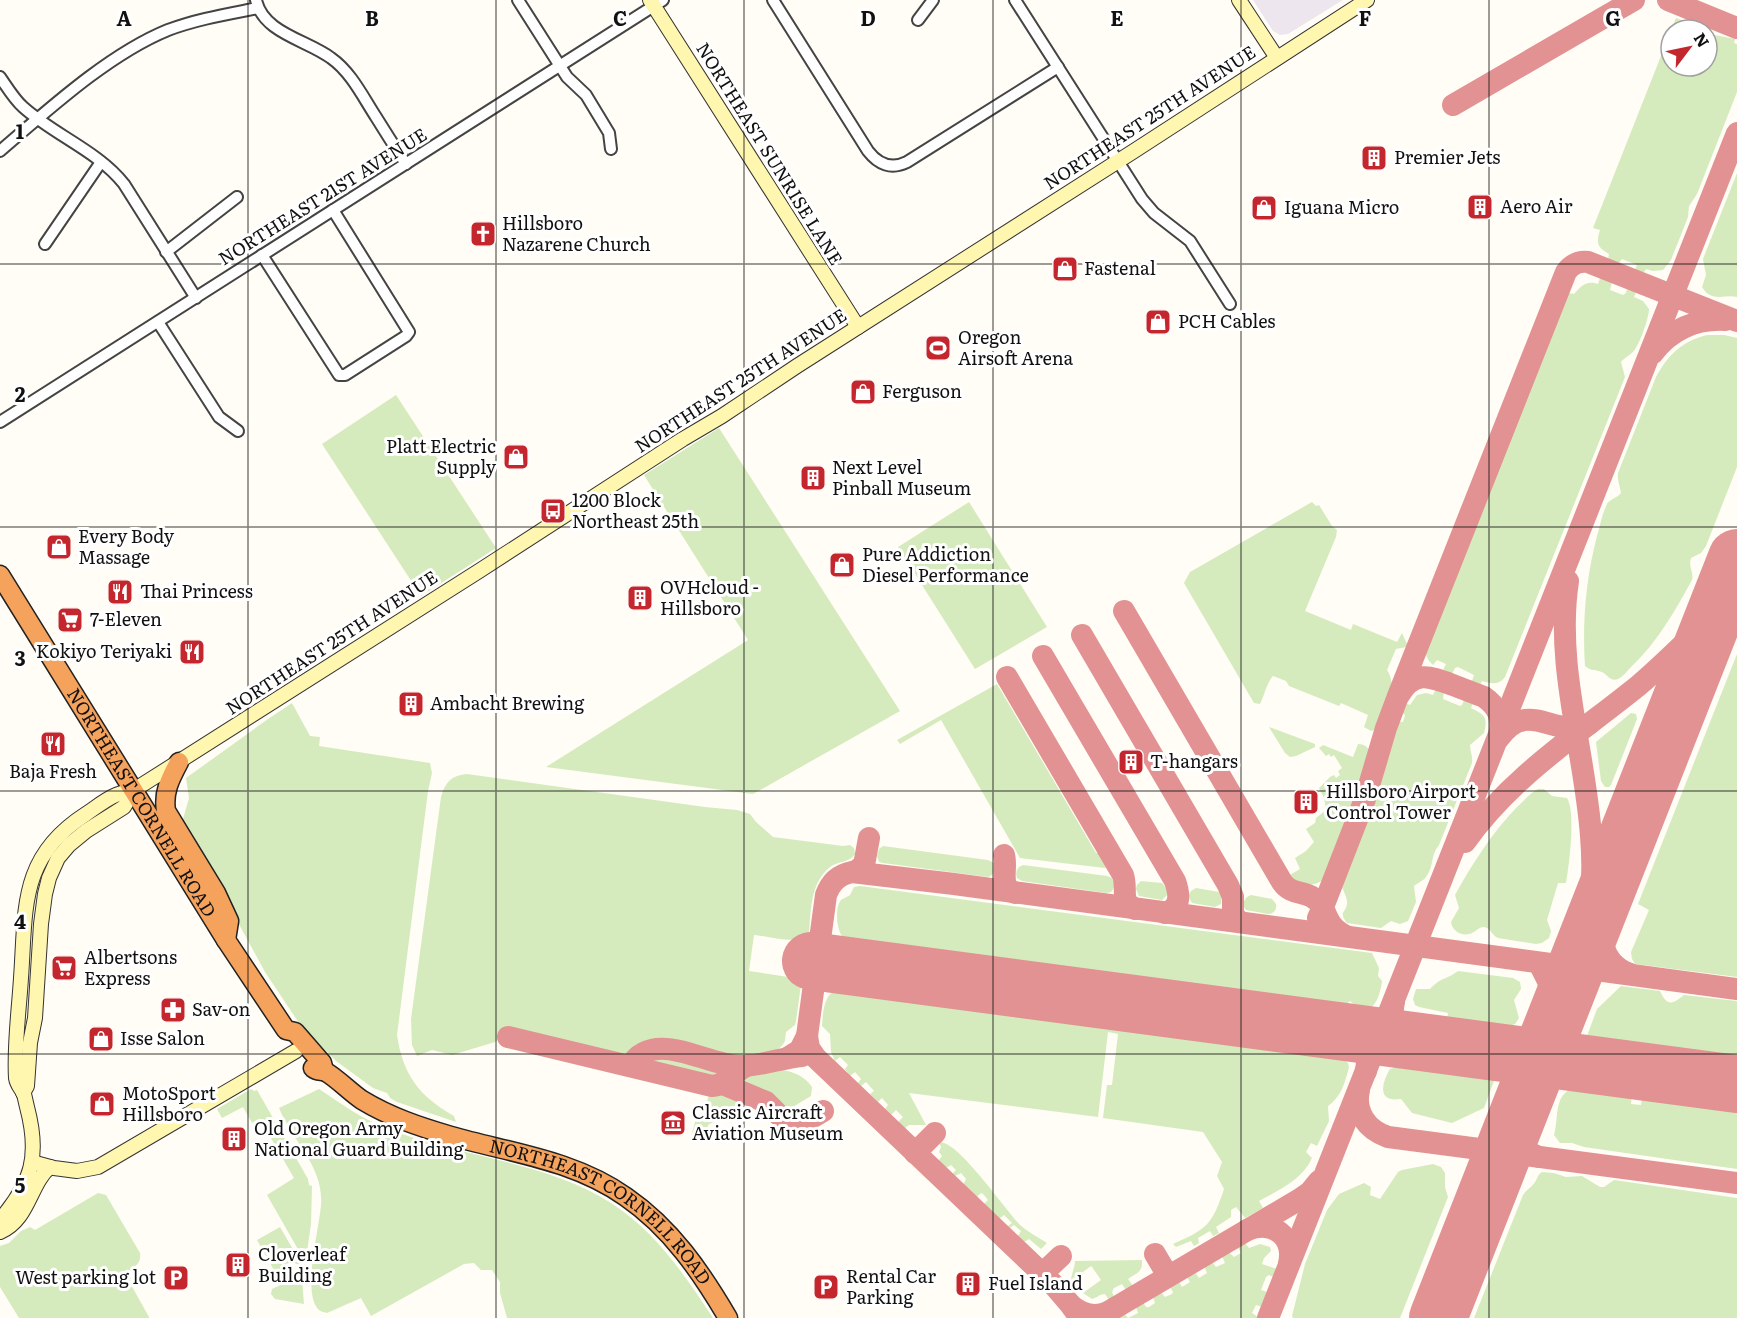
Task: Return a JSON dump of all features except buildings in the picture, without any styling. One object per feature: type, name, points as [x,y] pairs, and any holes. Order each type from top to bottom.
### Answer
[{"type":"highway","name":"NORTHEAST CORNELL ROAD","points":[[0,574],[226,940],[286,1030],[285,1040],[316,1071],[324,1071],[362,1100],[409,1123],[454,1137],[541,1158],[590,1176],[627,1197],[665,1229],[701,1274],[728,1318]]},
{"type":"highway","points":[[179,762],[167,787],[166,811],[216,894],[229,921],[226,940]]},
{"type":"highway","name":"NORTHEAST CORNELL ROAD","points":[[286,1030],[295,1032],[322,1063],[324,1071]]},
{"type":"main road","points":[[1239,0],[1277,58]]},
{"type":"main road","name":"NORTHEAST 25TH AVENUE","points":[[0,1220],[24,1187],[32,1162],[34,1137],[23,1093],[16,1082],[15,1053],[27,896],[39,861],[51,843],[67,827],[116,795],[134,790],[179,762],[674,444],[722,416],[1367,0]]},
{"type":"main road","name":"NORTHEAST SUNRISE LANE","points":[[656,2],[858,327]]},
{"type":"main road","points":[[32,1162],[77,1171],[98,1167],[296,1051]]},
{"type":"main road","points":[[0,1232],[12,1224],[22,1212],[42,1174],[50,1167]]},
{"type":"street","points":[[518,0],[567,77],[586,95],[609,133],[610,149]]},
{"type":"street","points":[[773,0],[868,151],[873,158],[887,166],[907,162],[1058,67]]},
{"type":"street","points":[[918,20],[933,0]]},
{"type":"street","points":[[1015,0],[1142,199],[1154,213],[1190,241],[1230,304]]},
{"type":"street","name":"NORTHEAST 21ST AVENUE","points":[[0,422],[656,2]]},
{"type":"street","points":[[0,151],[81,83],[126,52],[151,38],[186,25],[257,4],[265,18],[275,27],[332,58],[351,79],[406,164]]},
{"type":"street","points":[[0,77],[21,106],[114,172],[124,184],[196,298]]},
{"type":"street","points":[[45,244],[101,162]]},
{"type":"street","points":[[166,252],[237,197]]},
{"type":"street","points":[[262,255],[339,375],[345,375],[409,334],[333,210]]},
{"type":"street","points":[[158,322],[219,417],[238,431]]},
{"type":"shaded area","points":[[1253,0],[1343,0],[1288,34],[1280,35],[1273,31]]},
{"type":"green space","points":[[1719,36],[1735,39],[1734,43],[1737,44],[1737,92],[1697,194],[1689,206],[1688,217],[1671,260],[1663,270],[1646,269],[1643,274],[1635,270],[1637,265],[1622,259],[1618,264],[1608,260],[1609,254],[1598,244],[1600,230],[1593,228],[1659,61],[1659,78],[1719,78]]},
{"type":"green space","points":[[1737,173],[1737,297],[1718,297],[1710,295],[1702,287],[1706,275],[1703,259]]},
{"type":"green space","points":[[1600,278],[1612,282],[1610,290],[1623,295],[1627,289],[1636,292],[1634,297],[1643,301],[1649,309],[1646,325],[1633,352],[1621,362],[1625,377],[1505,677],[1495,683],[1482,681],[1480,685],[1472,681],[1474,675],[1458,667],[1452,674],[1443,670],[1446,664],[1437,660],[1433,665],[1424,647],[1567,295],[1574,294],[1587,283],[1598,284]]},
{"type":"green space","points":[[1707,335],[1737,338],[1737,467],[1706,546],[1701,553],[1691,558],[1692,580],[1679,603],[1658,636],[1641,656],[1622,676],[1613,680],[1602,672],[1585,666],[1586,600],[1593,552],[1601,520],[1607,504],[1621,493],[1618,473],[1656,377],[1666,362],[1683,345]]},
{"type":"green space","points":[[396,395],[496,548],[421,596],[322,444]]},
{"type":"green space","points":[[719,428],[900,711],[753,794],[546,767],[748,640],[644,475]]},
{"type":"green space","points":[[969,502],[1047,627],[975,669],[898,547]]},
{"type":"green space","points":[[1312,502],[1316,506],[1319,505],[1337,530],[1305,611],[1351,630],[1353,624],[1397,642],[1402,633],[1407,644],[1406,647],[1396,649],[1387,670],[1391,684],[1389,699],[1377,729],[1371,731],[1364,727],[1368,715],[1341,703],[1339,706],[1289,686],[1286,681],[1273,676],[1260,704],[1254,703],[1184,583],[1190,572]]},
{"type":"green space","points":[[1737,654],[1737,977],[1635,964],[1631,952],[1649,910],[1638,904]]},
{"type":"green space","points":[[997,684],[1096,853],[1103,853],[1109,862],[1105,868],[1020,858],[941,720],[900,744],[897,740]]},
{"type":"green space","points":[[1436,689],[1444,692],[1443,699],[1460,706],[1464,700],[1473,703],[1471,708],[1484,717],[1486,723],[1484,733],[1470,745],[1472,763],[1434,853],[1430,869],[1425,878],[1414,886],[1416,902],[1408,921],[1400,924],[1391,921],[1381,928],[1347,923],[1343,914],[1347,902],[1341,883],[1377,790],[1396,723],[1397,721],[1403,722],[1405,715],[1400,711],[1404,702],[1410,705],[1417,695],[1426,693],[1433,695]]},
{"type":"green space","points":[[292,703],[310,736],[320,737],[319,746],[430,763],[432,773],[397,1035],[408,1073],[422,1092],[454,1116],[456,1122],[397,1102],[387,1093],[373,1088],[336,1061],[299,1023],[265,972],[223,895],[181,826],[189,798],[186,778]]},
{"type":"green space","points":[[1631,713],[1636,714],[1637,719],[1611,785],[1605,787],[1601,781],[1596,742]]},
{"type":"green space","points":[[1269,727],[1315,744],[1315,747],[1290,757],[1285,753]]},
{"type":"green space","points":[[1358,744],[1366,747],[1371,754],[1357,801],[1328,875],[1314,884],[1296,883],[1288,876],[1300,869],[1295,858],[1314,842],[1306,829],[1315,823],[1316,818],[1326,810],[1319,788],[1330,777],[1334,775],[1336,778],[1340,775],[1338,771],[1342,768],[1334,755],[1326,756],[1319,748],[1323,745],[1353,757]]},
{"type":"green space","points":[[467,774],[737,810],[750,814],[773,837],[850,845],[854,848],[853,857],[830,867],[819,881],[811,907],[809,934],[805,938],[791,940],[754,935],[749,971],[795,978],[801,985],[795,1025],[786,1032],[782,1046],[762,1057],[740,1061],[661,1042],[622,1055],[521,1031],[508,1032],[495,1042],[452,1055],[432,1050],[417,1056],[412,1045],[411,1019],[441,797],[450,780]]},
{"type":"green space","points":[[1538,789],[1544,789],[1552,796],[1567,798],[1571,815],[1566,883],[1558,883],[1547,920],[1551,931],[1549,938],[1536,944],[1498,938],[1485,927],[1469,934],[1457,932],[1451,922],[1459,908],[1455,895],[1499,827]]},
{"type":"green space","points":[[883,846],[988,860],[994,863],[995,870],[988,877],[883,863],[879,862],[877,856],[879,849]]},
{"type":"green space","points":[[1023,865],[1107,876],[1112,878],[1115,886],[1111,892],[1106,893],[1022,881],[1017,878],[1016,874],[1018,868]]},
{"type":"green space","points":[[1141,881],[1162,883],[1167,889],[1167,895],[1162,900],[1139,896],[1136,889]]},
{"type":"green space","points":[[854,887],[1372,953],[1379,968],[1378,976],[1382,981],[1377,1000],[1371,1008],[1362,1010],[1350,1001],[1336,1009],[997,966],[867,946],[859,939],[848,940],[843,937],[838,924],[839,903],[850,895]]},
{"type":"green space","points":[[1196,888],[1219,892],[1222,896],[1221,904],[1215,907],[1192,903],[1188,896]]},
{"type":"green space","points":[[1251,895],[1272,899],[1276,904],[1275,911],[1268,914],[1246,910],[1244,902]]},
{"type":"green space","points":[[1458,971],[1513,978],[1520,982],[1521,989],[1514,1000],[1519,1018],[1515,1024],[1504,1028],[1447,1021],[1448,1013],[1415,1005],[1413,999],[1416,989],[1430,989],[1437,982]]},
{"type":"green space","points":[[864,986],[1321,1049],[1330,1058],[1342,1057],[1349,1067],[1339,1094],[1328,1106],[1329,1121],[1317,1146],[1311,1143],[1306,1152],[1312,1158],[1308,1166],[1289,1184],[1259,1201],[1263,1208],[1245,1218],[1236,1207],[1231,1210],[1231,1217],[1216,1227],[1219,1233],[1213,1236],[1210,1231],[1198,1238],[1199,1243],[1194,1246],[1191,1241],[1176,1247],[1173,1244],[1201,1229],[1216,1211],[1224,1189],[1217,1176],[1222,1162],[1203,1132],[1103,1118],[1107,1085],[1112,1085],[1118,1034],[1108,1032],[1098,1117],[909,1093],[926,1125],[909,1125],[905,1128],[898,1122],[903,1117],[896,1110],[891,1115],[885,1109],[888,1105],[882,1098],[878,1102],[870,1094],[874,1091],[866,1082],[861,1086],[858,1083],[861,1079],[855,1072],[850,1076],[845,1069],[848,1065],[840,1057],[835,1061],[831,1052],[830,1034],[822,1026],[826,1002],[832,993],[843,989],[850,994]]},
{"type":"green space","points":[[1621,986],[1660,991],[1668,1002],[1684,995],[1737,1001],[1737,1056],[1733,1055],[1730,1063],[1670,1055],[1671,1048],[1661,1046],[1660,1054],[1650,1053],[1650,1048],[1588,1039],[1587,1036],[1597,1009]]},
{"type":"green space","points":[[661,1053],[728,1069],[721,1075],[712,1077],[640,1060],[650,1054]]},
{"type":"green space","points":[[1418,1063],[1486,1071],[1494,1081],[1484,1108],[1452,1123],[1412,1113],[1401,1099],[1392,1099],[1384,1094],[1383,1086],[1390,1069],[1397,1067],[1403,1069]]},
{"type":"green space","points":[[771,1068],[788,1071],[804,1078],[812,1087],[811,1096],[786,1111],[769,1096],[737,1082],[749,1072]]},
{"type":"green space","points":[[1574,1088],[1632,1095],[1631,1104],[1641,1105],[1642,1098],[1637,1096],[1638,1091],[1653,1093],[1655,1102],[1662,1102],[1664,1095],[1724,1102],[1724,1110],[1733,1112],[1737,1104],[1737,1169],[1560,1143],[1554,1135],[1558,1108],[1567,1091]]},
{"type":"green space","points":[[251,1089],[257,1090],[308,1179],[309,1185],[312,1186],[311,1224],[306,1259],[303,1258],[267,1195],[294,1178],[260,1119],[252,1123],[243,1107],[222,1118],[217,1109]]},
{"type":"green space","points":[[319,1089],[360,1115],[386,1128],[413,1138],[530,1168],[586,1189],[611,1203],[642,1227],[668,1255],[713,1318],[507,1318],[500,1293],[500,1282],[492,1270],[481,1270],[474,1263],[464,1264],[371,1316],[361,1298],[327,1313],[321,1311],[317,1308],[311,1286],[321,1191],[318,1178],[306,1154],[279,1108]]},
{"type":"green space","points":[[723,1092],[750,1103],[746,1103],[708,1125],[707,1131],[692,1133],[697,1115],[703,1114],[709,1095]]},
{"type":"green space","points":[[941,1142],[960,1154],[971,1165],[1020,1225],[1047,1243],[1041,1249],[1029,1239],[1024,1242],[1018,1236],[1021,1231],[1014,1225],[1010,1228],[1008,1226],[1012,1223],[1004,1215],[999,1219],[984,1204],[988,1200],[983,1194],[977,1197],[963,1185],[966,1179],[961,1173],[955,1176],[952,1174],[956,1170],[951,1165],[946,1168],[938,1161],[942,1156],[939,1152]]},
{"type":"green space","points":[[1433,1164],[1441,1167],[1445,1173],[1448,1197],[1400,1318],[1293,1318],[1305,1264],[1327,1210],[1339,1194],[1364,1183],[1371,1187],[1370,1195],[1380,1199],[1398,1172]]},
{"type":"green space","points":[[1542,1172],[1566,1177],[1582,1176],[1600,1187],[1614,1180],[1737,1198],[1737,1318],[1474,1318],[1523,1195]]},
{"type":"green space","points":[[98,1193],[106,1195],[140,1253],[140,1260],[133,1269],[130,1283],[149,1318],[19,1318],[0,1287],[0,1246],[9,1243],[21,1231],[30,1227],[35,1230]]},
{"type":"green space","points":[[280,1227],[302,1265],[294,1262],[285,1264],[288,1274],[283,1275],[275,1272],[257,1240]]},
{"type":"green space","points":[[1245,1243],[1249,1248],[1260,1244],[1270,1247],[1271,1251],[1262,1264],[1277,1269],[1274,1277],[1269,1275],[1266,1277],[1261,1290],[1267,1292],[1262,1307],[1256,1305],[1252,1313],[1257,1318],[1128,1318],[1138,1313],[1136,1307],[1143,1302],[1146,1307],[1149,1307],[1155,1303],[1153,1297],[1161,1292],[1165,1297],[1173,1292],[1170,1287],[1179,1282],[1182,1287],[1190,1282],[1187,1277],[1195,1272],[1199,1278],[1207,1273],[1204,1266],[1212,1262],[1216,1267],[1225,1263],[1222,1256],[1229,1252],[1234,1257],[1241,1253],[1238,1247]]},
{"type":"green space","points":[[1142,1260],[1140,1270],[1128,1279],[1133,1286],[1126,1290],[1122,1284],[1114,1288],[1112,1292],[1114,1297],[1109,1300],[1105,1294],[1092,1299],[1083,1293],[1101,1280],[1091,1266],[1071,1281],[1075,1261]]},
{"type":"green space","points":[[302,1280],[304,1304],[275,1299],[271,1294],[272,1289],[279,1285]]},
{"type":"green space","points":[[1124,1313],[1128,1318],[1120,1318],[1119,1317]]},
{"type":"taxiway","points":[[1453,105],[1634,0]]},
{"type":"taxiway","points":[[1668,0],[1737,28]]},
{"type":"taxiway","points":[[1268,1318],[1737,133]]},
{"type":"taxiway","points":[[1346,936],[1331,924],[1323,907],[1365,799],[1398,696],[1566,272],[1576,264],[1588,262],[1737,321]]},
{"type":"taxiway","points":[[1653,353],[1667,338],[1685,327],[1704,321],[1726,320]]},
{"type":"taxiway","points":[[1568,581],[1565,645],[1572,708],[1588,804],[1592,863],[1589,909],[1576,967]]},
{"type":"taxiway","points":[[1124,611],[1282,882],[1291,890],[1317,901],[1323,907],[1318,918]]},
{"type":"taxiway","points":[[1465,842],[1483,819],[1523,777],[1638,686],[1715,613]]},
{"type":"taxiway","points":[[1082,635],[1228,885],[1233,897],[1233,915],[1240,922]]},
{"type":"taxiway","points":[[1043,656],[1175,881],[1178,891],[1177,904],[1165,913]]},
{"type":"taxiway","points":[[1007,677],[1123,875],[1125,899],[1135,909]]},
{"type":"taxiway","points":[[1399,695],[1416,678],[1423,677],[1444,682],[1489,700],[1499,716],[1500,731]]},
{"type":"taxiway","points":[[1499,738],[1510,726],[1521,721],[1531,720],[1577,728],[1589,724]]},
{"type":"taxiway","points":[[855,872],[864,865],[869,838]]},
{"type":"taxiway","points":[[1004,855],[1005,882],[1015,893]]},
{"type":"taxiway","points":[[787,1058],[800,1050],[807,1036],[826,895],[836,880],[852,872],[1737,989]]},
{"type":"taxiway","points":[[1608,885],[1602,923],[1604,948],[1609,959],[1617,967],[1630,974]]},
{"type":"taxiway","points":[[1539,963],[1561,1007]]},
{"type":"taxiway","points":[[1566,994],[1579,978],[1599,971]]},
{"type":"taxiway","points":[[1394,1002],[1395,1024],[1409,1036],[1423,1042]]},
{"type":"taxiway","points":[[1335,1031],[1355,1040],[1364,1049],[1367,1062],[1366,1071]]},
{"type":"taxiway","points":[[807,1036],[809,1048],[816,1058],[1052,1283],[1080,1318]]},
{"type":"taxiway","points":[[508,1037],[712,1086],[722,1083],[749,1065]]},
{"type":"taxiway","points":[[630,1066],[641,1055],[653,1049],[668,1049],[729,1065],[743,1066],[802,1056]]},
{"type":"taxiway","points":[[723,1084],[766,1102],[793,1129],[823,1111]]},
{"type":"taxiway","points":[[1359,1090],[1360,1113],[1368,1125],[1388,1137],[1737,1183]]},
{"type":"taxiway","points":[[1517,1117],[1521,1141],[1528,1150],[1539,1157]]},
{"type":"taxiway","points":[[915,1153],[935,1133]]},
{"type":"taxiway","points":[[1072,1306],[1089,1315],[1108,1312],[1300,1199],[1319,1181]]},
{"type":"taxiway","points":[[1247,1230],[1265,1227],[1280,1233],[1289,1245],[1289,1264]]},
{"type":"taxiway","points":[[1155,1254],[1168,1276]]},
{"type":"taxiway","points":[[1042,1274],[1061,1256]]},
{"type":"runway","points":[[1438,1318],[1737,558]]},
{"type":"runway","points":[[811,961],[1737,1084]]},
{"type":"place","name":"Premier Jets","points":[[1374,158]]},
{"type":"place","name":"Aero Air","points":[[1480,207]]},
{"type":"place","name":"Iguana Micro","points":[[1264,208]]},
{"type":"place","name":"Hillsboro Nazarene Church","points":[[483,234]]},
{"type":"place","name":"Fastenal","points":[[1065,269]]},
{"type":"place","name":"PCH Cables","points":[[1158,322]]},
{"type":"place","name":"Oregon Airsoft Arena","points":[[938,348]]},
{"type":"place","name":"Ferguson","points":[[863,392]]},
{"type":"place","name":"Platt Electric Supply","points":[[516,457]]},
{"type":"place","name":"Next Level Pinball Museum","points":[[813,478]]},
{"type":"place","name":"1200 Block Northeast 25th","points":[[553,511]]},
{"type":"place","name":"Every Body Massage","points":[[59,547]]},
{"type":"place","name":"Pure Addiction Diesel Performance","points":[[842,565]]},
{"type":"place","name":"Thai Princess","points":[[120,592]]},
{"type":"place","name":"OVHcloud - Hillsboro","points":[[640,598]]},
{"type":"place","name":"7-Eleven","points":[[70,620]]},
{"type":"place","name":"Kokiyo Teriyaki","points":[[192,652]]},
{"type":"place","name":"Ambacht Brewing","points":[[411,704]]},
{"type":"place","name":"Baja Fresh","points":[[53,744]]},
{"type":"place","name":"T-hangars","points":[[1131,762]]},
{"type":"place","name":"Hillsboro Airport Control Tower","points":[[1306,802]]},
{"type":"place","name":"Albertsons Express","points":[[64,968]]},
{"type":"place","name":"Sav-on","points":[[173,1010]]},
{"type":"place","name":"Isse Salon","points":[[101,1039]]},
{"type":"place","name":"MotoSport Hillsboro","points":[[102,1104]]},
{"type":"place","name":"Classic Aircraft Aviation Museum","points":[[673,1123]]},
{"type":"place","name":"Old Oregon Army National Guard Building","points":[[234,1139]]},
{"type":"place","name":"Cloverleaf Building","points":[[238,1265]]},
{"type":"place","name":"West parking lot","points":[[176,1278]]},
{"type":"place","name":"Fuel Island","points":[[968,1284]]},
{"type":"place","name":"Rental Car Parking","points":[[826,1287]]}]
